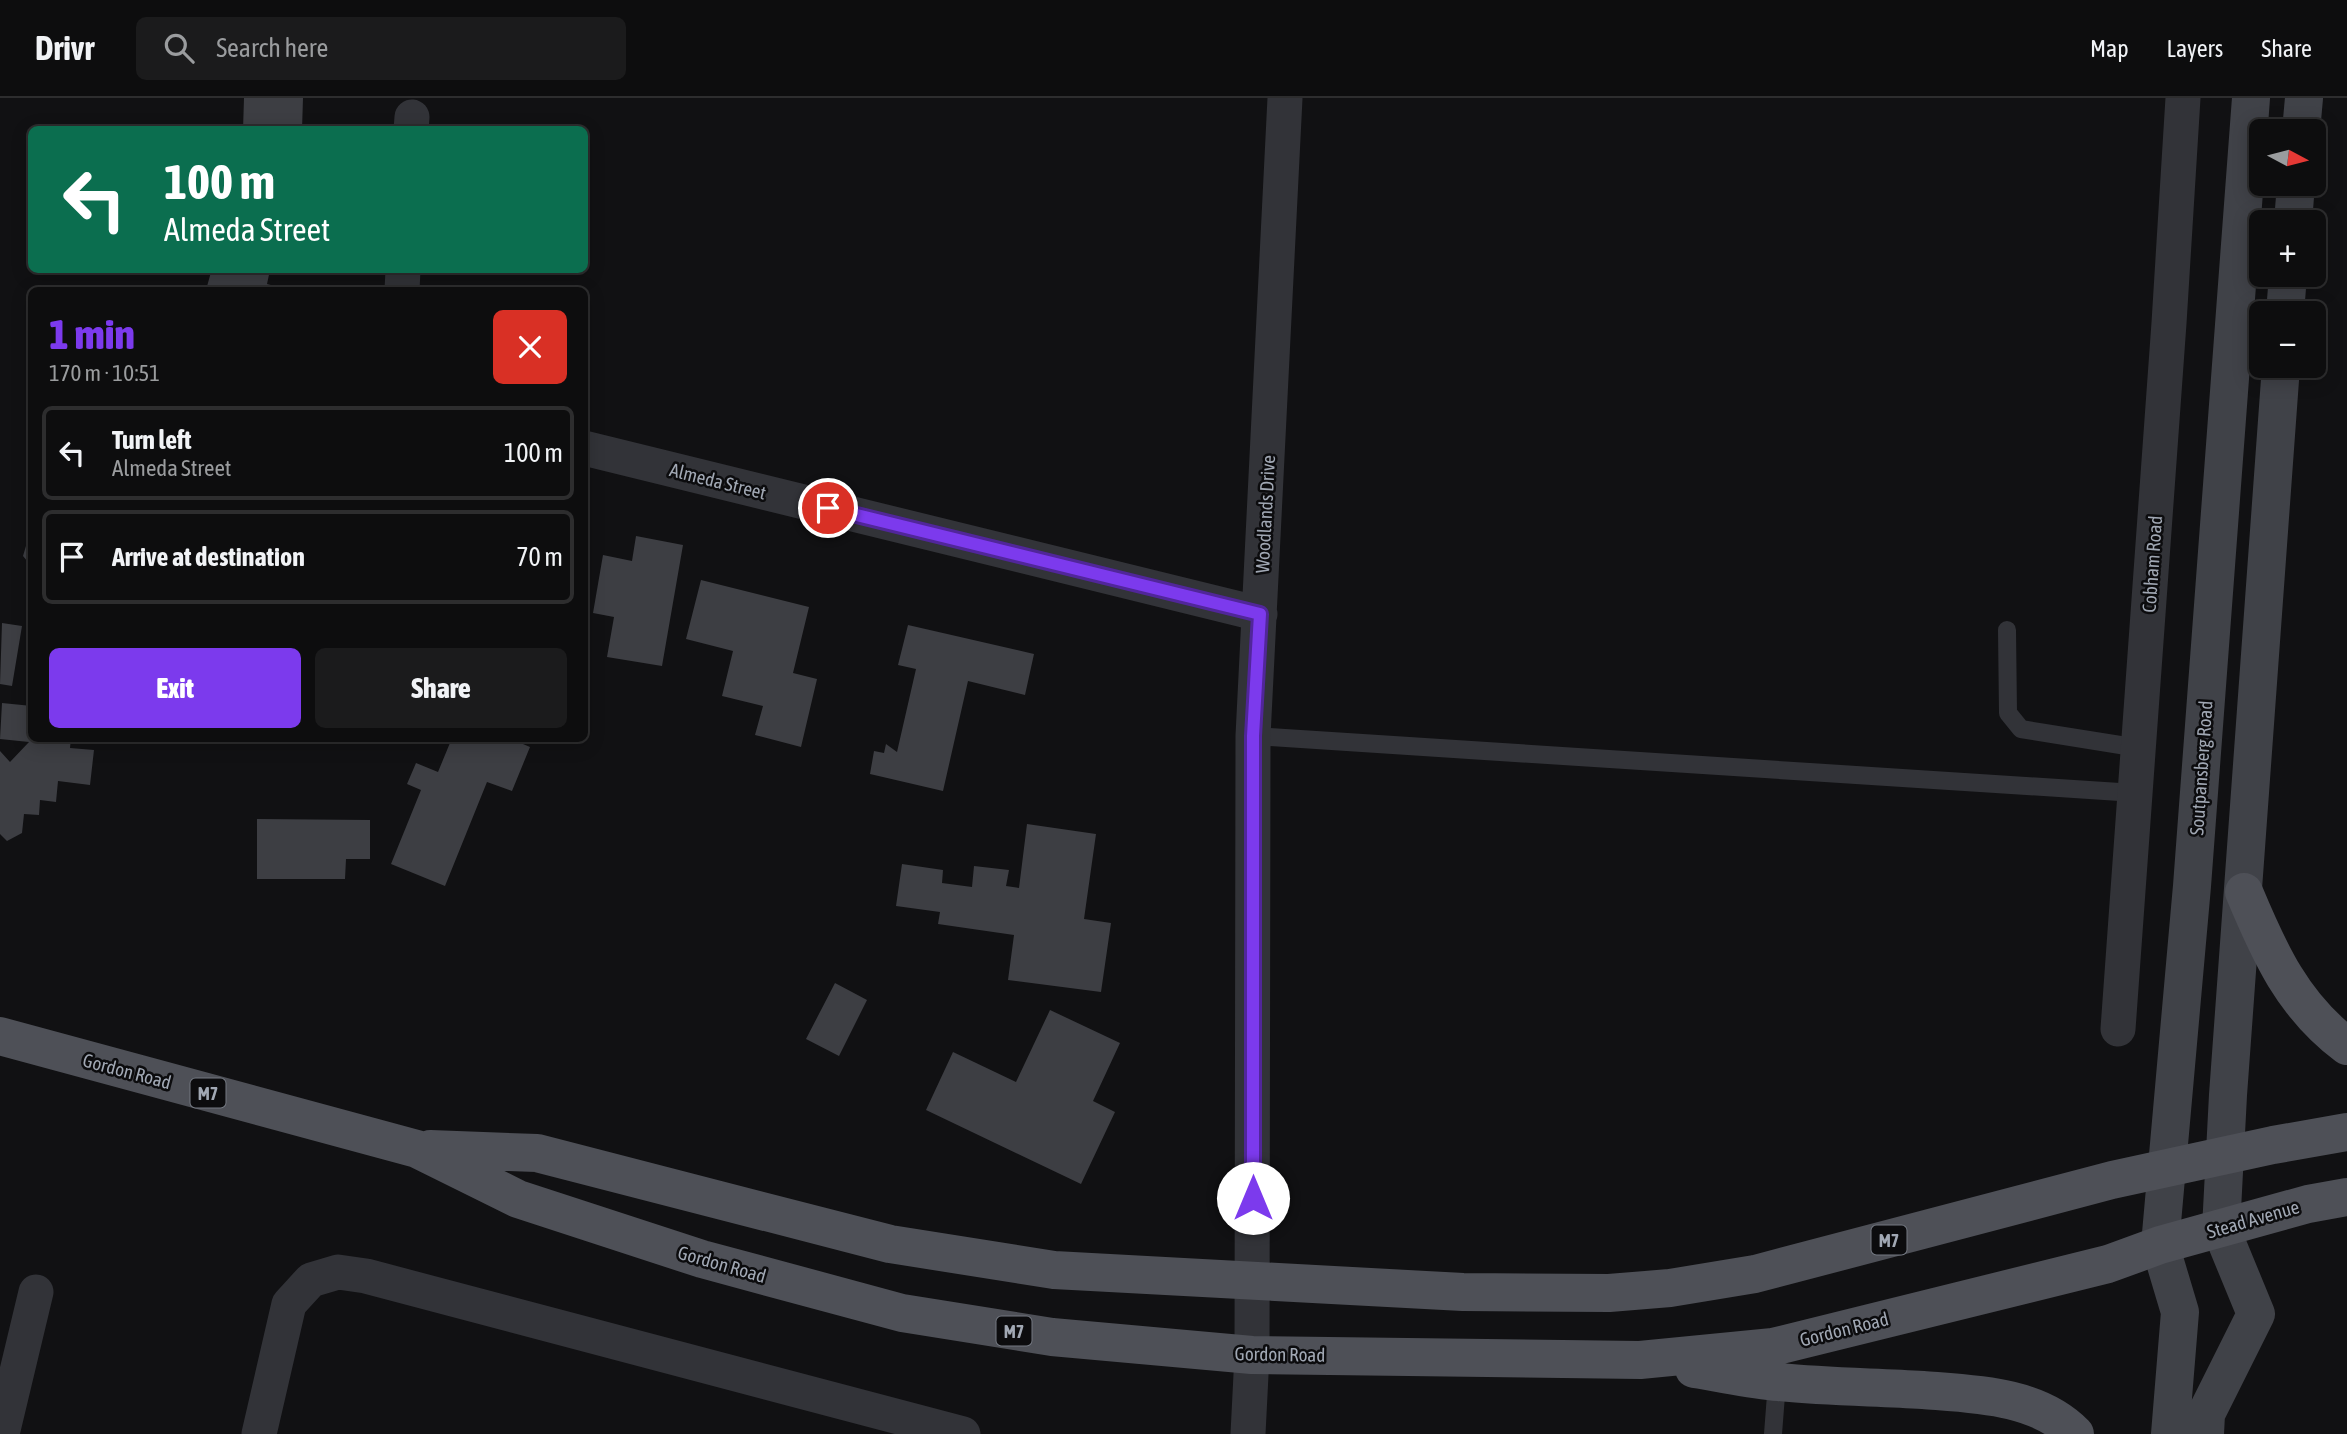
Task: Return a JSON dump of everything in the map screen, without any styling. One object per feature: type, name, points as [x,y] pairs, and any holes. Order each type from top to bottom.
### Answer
[{"type":"main road","name":"Soutpansberg Road","points":[[2170,1434],[2180,1312],[2160,1245],[2192,886],[2251,98]]},
{"type":"main road","points":[[2302,119],[2304,98]]},
{"type":"main road","points":[[2205,1434],[2206,1414],[2256,1314],[2221,1228],[2280,378]]},
{"type":"main road","points":[[2244,892],[2268,950],[2284,976],[2313,1017],[2326,1031],[2347,1046]]},
{"type":"main road","name":"Gordon Road","points":[[0,1036],[417,1149],[518,1199],[702,1259],[902,1313],[1052,1337],[1252,1355],[1640,1360],[1773,1347],[2108,1264],[2160,1245]]},
{"type":"main road","name":"M7","points":[[2165,1169],[2347,1132]]},
{"type":"main road","name":"Gordon Road","points":[[417,1149],[537,1153],[890,1244],[1054,1270],[1252,1279],[1463,1293],[1609,1293],[1670,1289],[1783,1267],[2112,1180],[2165,1169]]},
{"type":"main road","name":"Stead Avenue","points":[[2160,1245],[2308,1204],[2347,1197]]},
{"type":"main road","points":[[1640,1360],[1777,1382],[1996,1398],[2054,1417],[2075,1434]]},
{"type":"street","name":"Woodlands Drive","points":[[1248,1434],[1252,1355],[1253,736],[1285,98]]},
{"type":"street","name":"Cobham Road","points":[[2118,1029],[2183,98]]},
{"type":"street","name":"Almeda Street","points":[[588,449],[1260,614]]},
{"type":"street","points":[[259,1434],[289,1304],[311,1280],[338,1272],[366,1276],[963,1434]]},
{"type":"street","points":[[2,1434],[36,1292]]},
{"type":"lane","points":[[2007,630],[2008,713],[2021,729],[2139,748]]},
{"type":"lane","points":[[1253,736],[2135,793]]},
{"type":"lane","points":[[1773,1434],[1777,1382]]},
{"type":"building","points":[[244,98],[303,98],[302,126],[243,126]]},
{"type":"building","points":[[211,273],[269,273],[267,284],[278,287],[207,287]]},
{"type":"building","points":[[636,536],[683,545],[662,666],[607,657],[614,617],[593,613],[603,555],[632,561]]},
{"type":"building","points":[[28,539],[28,562],[23,556]]},
{"type":"building","points":[[701,580],[809,607],[793,673],[817,679],[801,747],[755,735],[763,706],[722,696],[733,651],[686,639]]},
{"type":"building","points":[[2,623],[22,626],[12,686],[0,684]]},
{"type":"building","points":[[908,625],[1034,654],[1025,695],[968,681],[943,791],[870,774],[874,751],[884,753],[886,744],[897,752],[916,669],[898,665]]},
{"type":"building","points":[[2,703],[28,706],[28,742],[0,739]]},
{"type":"building","points":[[29,742],[71,742],[70,748],[94,750],[90,785],[58,781],[56,802],[40,800],[39,815],[24,814],[22,833],[7,841],[0,834],[0,751],[10,762]]},
{"type":"building","points":[[450,742],[518,742],[530,747],[512,791],[487,782],[445,886],[391,864],[421,790],[407,784],[416,763],[438,772]]},
{"type":"building","points":[[257,819],[370,820],[370,859],[346,859],[345,879],[257,879]]},
{"type":"building","points":[[1027,824],[1096,834],[1084,919],[1111,923],[1101,992],[1008,980],[1014,935],[938,924],[940,912],[896,906],[902,864],[943,870],[942,883],[972,887],[974,866],[1009,870],[1006,886],[1019,888]]},
{"type":"building","points":[[835,983],[867,1000],[839,1056],[806,1039]]},
{"type":"building","points":[[1050,1010],[1120,1043],[1093,1101],[1115,1112],[1081,1184],[926,1110],[953,1052],[1016,1082]]},
{"type":"route","points":[[828,508],[1260,614],[1253,736],[1253,1198]]}]
